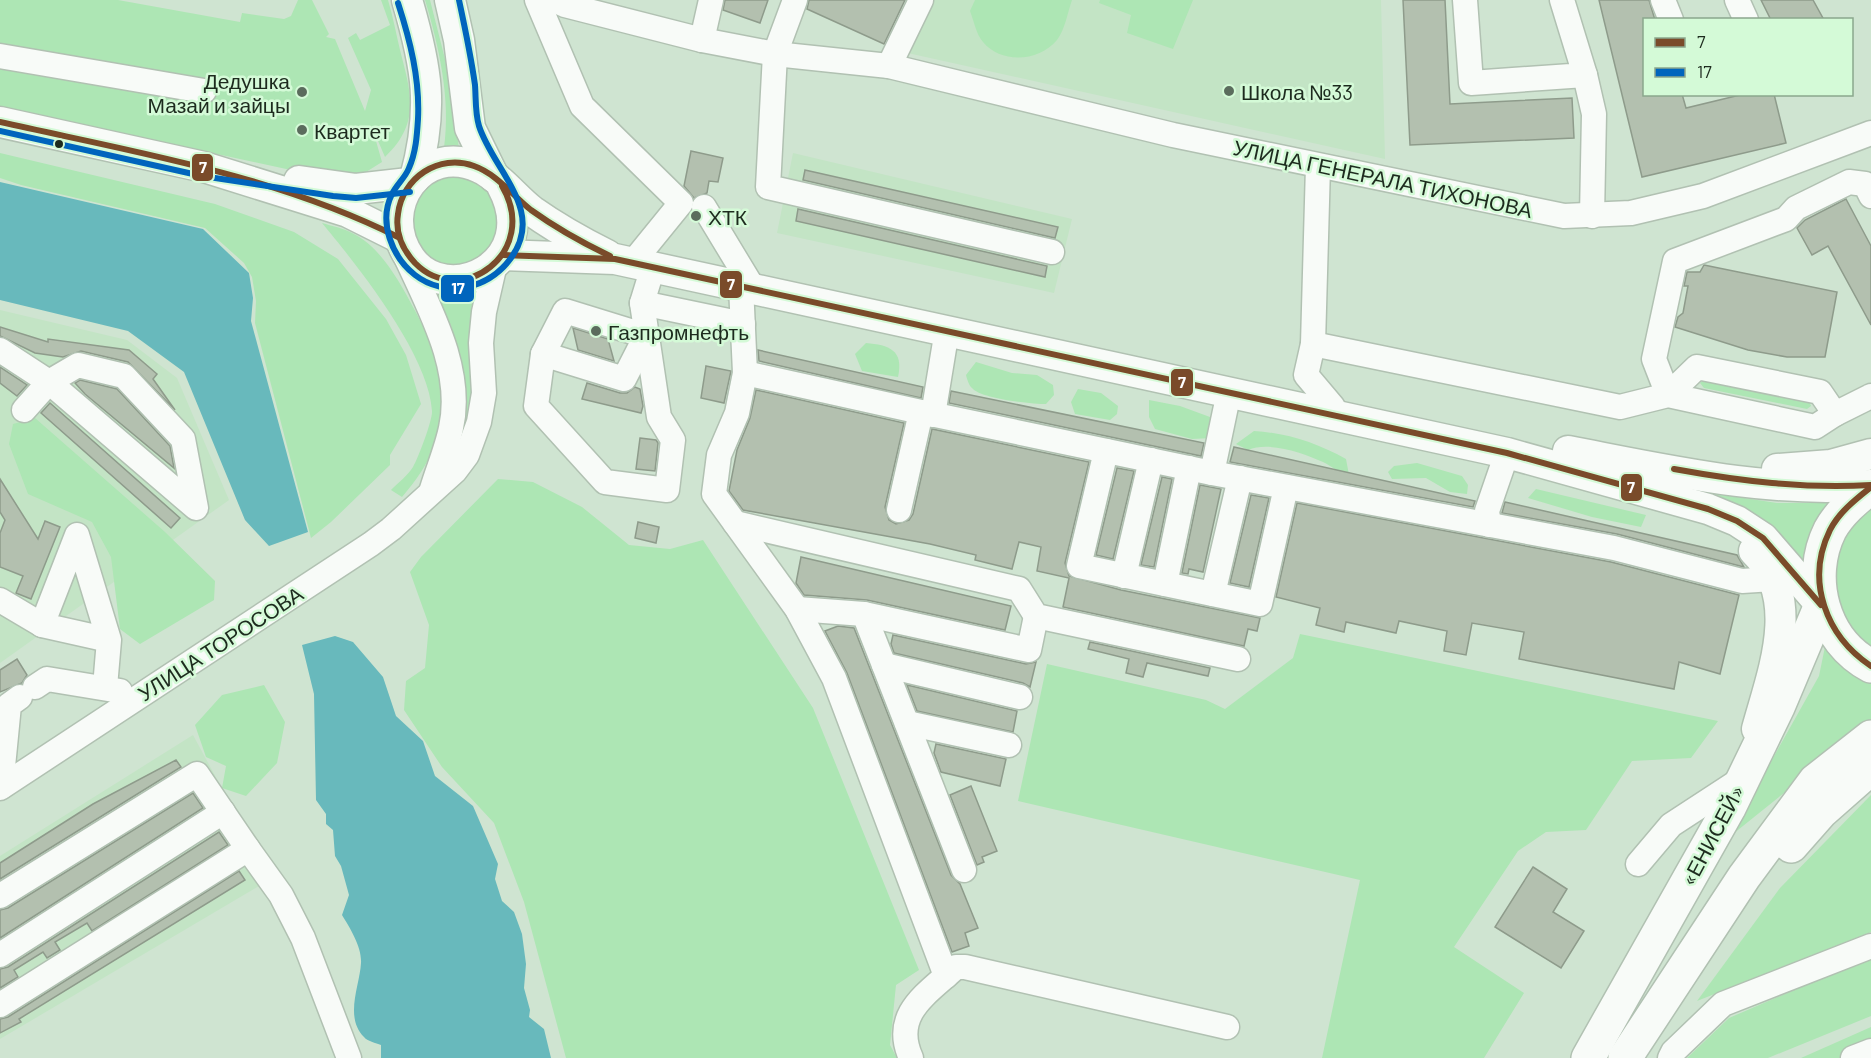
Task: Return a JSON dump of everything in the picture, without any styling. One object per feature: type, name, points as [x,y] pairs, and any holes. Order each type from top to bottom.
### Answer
[{"type":"highway","name":"«ЕНИСЕЙ»","points":[[1588,1058],[1724,818],[1778,707],[1821,605],[1821,556],[1830,530],[1846,507],[1871,486]]},
{"type":"highway","name":"«ЕНИСЕЙ»","points":[[1821,605],[1835,632],[1849,650],[1871,666]]},
{"type":"highway","points":[[1625,1058],[1744,877],[1815,782],[1871,737]]},
{"type":"highway","points":[[1652,1017],[1754,888],[1821,812],[1871,768]]},
{"type":"main road","points":[[407,0],[424,56],[427,87],[423,146],[412,180],[398,209],[400,242],[412,262],[427,273],[444,279],[471,277],[499,260],[511,238],[514,220],[511,202],[470,128],[459,40],[450,0]]},
{"type":"main road","points":[[0,122],[204,167],[356,189],[412,180],[429,168],[454,162],[480,167],[532,210],[573,238],[633,262],[1507,453],[1708,509],[1746,527],[1763,538],[1821,605]]},
{"type":"main road","points":[[204,167],[348,212],[400,242]]},
{"type":"main road","points":[[499,260],[633,262]]},
{"type":"main road","points":[[1229,392],[1790,487],[1871,486]]},
{"type":"main road","points":[[1654,465],[1798,469],[1831,465],[1871,454]]},
{"type":"main road","points":[[1632,487],[1719,528],[1749,546],[1764,561],[1773,579],[1780,620],[1777,653],[1743,778]]},
{"type":"street","points":[[537,0],[582,106],[692,205],[747,287],[743,324],[745,372],[737,413],[719,455],[714,494],[797,609],[834,678],[946,976]]},
{"type":"street","name":"УЛИЦА ГЕНЕРАЛА ТИХОНОВА","points":[[554,0],[565,5],[702,40],[775,54],[889,66],[1173,135],[1564,216],[1631,213],[1702,196],[1871,133]]},
{"type":"street","points":[[702,40],[711,0]]},
{"type":"street","points":[[795,0],[775,54],[768,187],[1052,252]]},
{"type":"street","points":[[889,66],[921,0]]},
{"type":"street","points":[[1465,0],[1471,82],[1585,75]]},
{"type":"street","points":[[1562,0],[1585,75],[1594,114],[1592,216]]},
{"type":"street","points":[[1664,0],[1670,18]]},
{"type":"street","points":[[1737,0],[1745,18]]},
{"type":"street","points":[[0,56],[204,92]]},
{"type":"street","points":[[1277,399],[1306,375],[1313,344],[1318,166]]},
{"type":"street","points":[[1668,395],[1654,358],[1675,261],[1786,219],[1796,208],[1849,182],[1865,184],[1871,196]]},
{"type":"street","points":[[646,336],[565,311],[543,354],[536,406],[605,482],[667,490],[673,440],[659,417],[642,303],[633,262],[692,205]]},
{"type":"street","points":[[400,242],[445,349],[452,381],[452,426],[432,489]]},
{"type":"street","name":"УЛИЦА ТОРОСОВА","points":[[1,787],[371,544],[455,471],[467,454],[479,422],[484,393],[482,343],[484,312],[499,260]]},
{"type":"street","points":[[642,303],[743,324]]},
{"type":"street","points":[[899,510],[927,414],[947,330]]},
{"type":"street","points":[[543,354],[624,379],[646,336]]},
{"type":"street","points":[[1313,344],[1620,407],[1668,395],[1815,427],[1871,396]]},
{"type":"street","points":[[0,350],[49,382],[58,389],[196,508],[183,439],[124,376],[78,365],[49,382],[24,410]]},
{"type":"street","points":[[1668,395],[1697,367],[1820,392],[1835,414]]},
{"type":"street","points":[[745,372],[927,414],[1201,471],[1614,548],[1742,581],[1773,579]]},
{"type":"street","points":[[1306,375],[1333,408]]},
{"type":"street","points":[[1165,584],[1229,392]]},
{"type":"street","points":[[1106,451],[1079,566],[1260,604],[1286,487]]},
{"type":"street","points":[[1489,525],[1487,511],[1507,453]]},
{"type":"street","points":[[1124,576],[1151,460]]},
{"type":"street","points":[[1213,594],[1240,478]]},
{"type":"street","points":[[735,523],[1019,589],[1035,616],[1029,650],[864,614],[797,609]]},
{"type":"street","points":[[42,626],[76,535],[109,640],[105,687]]},
{"type":"street","points":[[0,600],[42,626],[109,640]]},
{"type":"street","points":[[864,614],[964,870]]},
{"type":"street","points":[[1035,616],[1238,659]]},
{"type":"street","points":[[884,665],[1020,697]]},
{"type":"street","points":[[1,787],[9,705],[47,679],[105,687],[140,696]]},
{"type":"street","points":[[907,723],[1009,745]]},
{"type":"street","points":[[0,896],[196,774],[281,895],[303,938],[349,1058]]},
{"type":"street","points":[[1638,864],[1671,825],[1743,778]]},
{"type":"street","points":[[0,955],[223,812]]},
{"type":"street","points":[[0,1005],[248,849]]},
{"type":"street","points":[[1670,1058],[1673,1052],[1723,1004],[1871,946]]},
{"type":"street","points":[[912,1058],[905,1044],[910,1010],[956,967],[1227,1027]]},
{"type":"street","points":[[1853,1058],[1871,1051]]},
{"type":"shaded area","points":[[0,0],[118,0],[240,22],[242,13],[284,19],[291,16],[298,0],[312,0],[329,34],[326,37],[335,39],[365,111],[371,90],[348,38],[356,33],[360,40],[390,25],[381,0],[388,0],[410,94],[408,120],[404,132],[385,157],[372,127],[382,162],[358,177],[337,180],[0,107]]},
{"type":"shaded area","points":[[425,0],[430,0],[445,59],[459,148],[444,148],[445,92],[435,36]]},
{"type":"shaded area","name":"Школа №33","points":[[928,0],[1381,0],[1385,159],[903,52]]},
{"type":"shaded area","points":[[975,0],[1072,0],[1057,40],[1040,53],[1010,57],[991,49],[981,39],[970,11]]},
{"type":"shaded area","points":[[1100,0],[1193,0],[1173,49],[1127,33],[1131,15],[1099,3]]},
{"type":"shaded area","points":[[0,153],[215,204],[294,232],[338,259],[386,319],[406,355],[421,404],[390,455],[390,465],[331,522],[311,538],[255,323],[256,301],[252,277],[244,263],[205,228],[21,185],[0,178]]},
{"type":"shaded area","points":[[793,153],[1072,219],[1054,293],[777,233]]},
{"type":"shaded area","points":[[466,175],[494,195],[499,237],[476,261],[458,267],[448,266],[428,257],[414,242],[410,225],[414,200],[439,177]]},
{"type":"shaded area","points":[[322,223],[352,233],[380,255],[408,297],[436,357],[443,404],[440,427],[433,450],[420,473],[402,497],[391,490],[413,467],[425,439],[432,411],[428,389],[405,338],[389,312],[354,262]]},
{"type":"shaded area","points":[[477,290],[471,309],[471,407],[458,450],[465,376],[451,326],[438,298],[438,291],[460,295]]},
{"type":"shaded area","points":[[0,310],[127,340],[177,378],[229,500],[0,663]]},
{"type":"shaded area","points":[[866,343],[882,345],[897,355],[898,377],[862,371],[855,354]]},
{"type":"shaded area","points":[[976,362],[1012,373],[1037,375],[1053,385],[1054,395],[1046,404],[1039,404],[1007,400],[977,392],[970,386],[966,375]]},
{"type":"shaded area","points":[[1705,379],[1809,401],[1811,406],[1807,409],[1704,388],[1700,383]]},
{"type":"shaded area","points":[[1078,389],[1101,393],[1118,406],[1117,414],[1110,420],[1075,414],[1071,402]]},
{"type":"shaded area","points":[[1149,400],[1180,406],[1210,417],[1212,438],[1192,439],[1155,429],[1149,417]]},
{"type":"shaded area","points":[[35,418],[165,532],[215,581],[214,600],[140,644],[120,629],[111,557],[92,522],[28,494],[9,444],[13,424]]},
{"type":"shaded area","points":[[1254,431],[1290,437],[1324,448],[1346,459],[1349,475],[1296,452],[1276,447],[1248,450],[1236,444]]},
{"type":"shaded area","points":[[1417,463],[1462,476],[1468,485],[1467,494],[1450,492],[1426,478],[1392,479],[1388,472],[1394,466]]},
{"type":"shaded area","points":[[498,479],[533,482],[582,507],[629,545],[670,549],[703,540],[813,708],[919,970],[896,985],[890,1045],[897,1058],[566,1058],[524,902],[494,823],[442,767],[404,710],[406,681],[425,668],[429,625],[410,572],[421,557]]},
{"type":"shaded area","points":[[1536,489],[1646,515],[1641,527],[1592,517],[1528,498]]},
{"type":"shaded area","points":[[1705,492],[1777,503],[1835,503],[1807,574],[1786,541],[1761,521]]},
{"type":"shaded area","points":[[1871,506],[1871,651],[1851,631],[1841,615],[1834,582],[1841,548],[1859,519]]},
{"type":"shaded area","points":[[1300,634],[1718,721],[1691,758],[1632,761],[1586,830],[1546,832],[1518,851],[1454,947],[1524,993],[1484,1058],[1322,1058],[1360,880],[1018,801],[1047,664],[1206,700],[1225,709],[1293,658]]},
{"type":"shaded area","points":[[1827,637],[1871,679],[1871,723],[1728,838],[1819,676]]},
{"type":"shaded area","points":[[264,685],[285,722],[277,763],[246,796],[222,788],[226,766],[206,757],[195,725],[222,695]]},
{"type":"shaded area","points":[[193,735],[271,879],[0,1039],[0,856]]},
{"type":"shaded area","points":[[1871,795],[1871,932],[1697,1001],[1780,888]]},
{"type":"shaded area","points":[[1871,957],[1871,1016],[1768,1058],[1687,1058],[1729,1018]]},
{"type":"shaded area","points":[[1871,1027],[1871,1058],[1801,1058]]},
{"type":"water","points":[[0,182],[203,229],[249,273],[253,298],[251,321],[308,532],[269,546],[245,520],[184,372],[128,331],[0,300]]},
{"type":"water","points":[[335,636],[353,642],[383,677],[396,716],[423,741],[435,776],[473,806],[498,864],[495,879],[502,901],[514,912],[522,934],[526,964],[524,988],[530,1010],[529,1017],[544,1029],[551,1058],[381,1058],[381,1045],[369,1041],[358,1029],[354,1011],[361,957],[355,938],[342,915],[349,895],[341,866],[335,856],[333,830],[326,824],[326,814],[316,800],[314,694],[302,645]]},
{"type":"building","points":[[725,0],[768,0],[760,23],[723,10]]},
{"type":"building","points":[[809,0],[905,0],[884,44],[807,9]]},
{"type":"building","points":[[1403,0],[1445,0],[1450,104],[1572,98],[1574,138],[1410,145]]},
{"type":"building","points":[[1599,0],[1649,0],[1654,18],[1643,18],[1643,96],[1683,96],[1686,108],[1736,96],[1774,96],[1786,143],[1642,177]]},
{"type":"building","points":[[1761,0],[1813,0],[1823,18],[1770,18]]},
{"type":"building","points":[[691,151],[723,158],[718,182],[709,181],[707,193],[694,198],[684,186]]},
{"type":"building","points":[[805,170],[1058,227],[1055,238],[803,180]]},
{"type":"building","points":[[1846,199],[1871,246],[1871,325],[1828,246],[1812,255],[1797,228],[1805,220]]},
{"type":"building","points":[[798,209],[1047,266],[1045,277],[796,221]]},
{"type":"building","points":[[1704,265],[1837,292],[1825,357],[1787,357],[1748,350],[1675,327],[1678,317],[1683,313],[1688,286],[1684,286],[1687,272],[1700,272]]},
{"type":"building","points":[[0,327],[48,342],[48,339],[129,350],[157,374],[153,379],[175,410],[128,362],[81,351],[63,357],[35,353],[0,336]]},
{"type":"building","points":[[573,328],[608,339],[614,361],[578,350]]},
{"type":"building","points":[[758,350],[923,387],[921,398],[759,361]]},
{"type":"building","points":[[706,366],[731,371],[724,403],[701,398]]},
{"type":"building","points":[[0,367],[27,385],[17,396],[0,383]]},
{"type":"building","points":[[80,380],[117,389],[170,446],[174,468],[85,394],[75,383]]},
{"type":"building","points":[[587,383],[620,393],[627,393],[635,387],[640,389],[643,406],[641,413],[582,399]]},
{"type":"building","points":[[756,390],[904,423],[885,507],[889,520],[896,524],[909,520],[913,514],[932,429],[1089,462],[1065,563],[1069,576],[1121,590],[1260,618],[1257,631],[1248,629],[1244,646],[1063,607],[1069,578],[1037,571],[1041,547],[1019,542],[1012,569],[975,560],[976,555],[930,544],[743,510],[729,491],[737,450],[750,418]]},
{"type":"building","points":[[951,391],[1204,443],[1201,456],[949,403]]},
{"type":"building","points":[[50,403],[180,518],[171,528],[41,413]]},
{"type":"building","points":[[640,438],[656,440],[658,443],[655,471],[636,469]]},
{"type":"building","points":[[1234,447],[1475,501],[1473,507],[1230,462]]},
{"type":"building","points":[[1117,468],[1134,471],[1113,559],[1096,555]]},
{"type":"building","points":[[1162,477],[1172,479],[1154,567],[1141,565]]},
{"type":"building","points":[[0,479],[38,539],[45,521],[60,527],[31,599],[16,593],[23,576],[0,567],[0,533],[5,520],[0,512]]},
{"type":"building","points":[[1200,485],[1221,489],[1203,572],[1189,569],[1188,574],[1182,573]]},
{"type":"building","points":[[1251,495],[1269,498],[1249,587],[1230,583]]},
{"type":"building","points":[[1505,502],[1737,555],[1744,567],[1617,534],[1502,513]]},
{"type":"building","points":[[1297,503],[1611,562],[1739,595],[1720,674],[1679,662],[1674,689],[1519,659],[1524,632],[1472,623],[1466,655],[1444,651],[1447,631],[1399,621],[1396,633],[1346,622],[1344,632],[1316,625],[1320,608],[1276,597]]},
{"type":"building","points":[[638,522],[659,527],[656,543],[635,538]]},
{"type":"building","points":[[801,557],[1011,606],[1005,630],[867,600],[804,595],[796,583]]},
{"type":"building","points":[[838,626],[854,628],[951,875],[960,884],[978,928],[965,933],[969,946],[952,952],[847,673],[825,631]]},
{"type":"building","points":[[893,635],[1026,664],[1036,662],[1030,687],[1023,683],[894,653],[891,644]]},
{"type":"building","points":[[1090,642],[1210,668],[1208,676],[1147,663],[1143,677],[1126,673],[1129,659],[1088,649]]},
{"type":"building","points":[[17,659],[27,675],[22,683],[0,692],[0,670]]},
{"type":"building","points":[[907,685],[1017,711],[1013,732],[917,711]]},
{"type":"building","points":[[936,744],[1006,759],[1000,786],[941,772],[934,753]]},
{"type":"building","points":[[176,760],[181,767],[0,879],[0,863],[93,804]]},
{"type":"building","points":[[971,786],[997,851],[982,857],[984,862],[977,865],[950,795]]},
{"type":"building","points":[[193,793],[203,808],[0,938],[0,910],[8,908]]},
{"type":"building","points":[[219,832],[228,845],[92,931],[87,923],[55,942],[60,950],[47,958],[43,952],[14,970],[18,977],[0,988],[0,969],[8,967]]},
{"type":"building","points":[[1533,867],[1567,889],[1553,912],[1584,931],[1561,968],[1495,927]]},
{"type":"building","points":[[239,871],[245,880],[19,1019],[21,1022],[0,1033],[0,1019],[8,1017]]},
{"type":"transit line","name":"17","points":[[398,3],[413,60],[418,119],[413,156],[407,172],[392,194],[386,216],[387,227],[394,249],[407,268],[415,275],[440,287],[460,288],[480,283],[492,277],[502,268],[511,258],[520,240],[523,223],[513,190],[479,126],[475,85],[459,0]]},
{"type":"transit line","name":"7","points":[[0,122],[152,155],[253,181],[351,215],[398,237]]},
{"type":"transit line","name":"17","points":[[0,131],[202,176],[333,196],[356,198],[410,192]]},
{"type":"transit line","name":"7","points":[[502,186],[511,210],[511,232],[504,252],[490,267],[473,277],[453,280],[434,276],[410,258],[399,234],[397,221],[401,201],[407,189],[424,172],[448,163],[474,166],[490,174],[540,217],[610,256]]},
{"type":"transit line","name":"7","points":[[503,255],[615,259],[1507,453],[1708,509],[1737,521],[1763,538],[1821,605]]},
{"type":"transit line","name":"7","points":[[1674,469],[1772,483],[1821,486],[1871,485]]},
{"type":"transit line","name":"7","points":[[1871,487],[1848,506],[1834,523],[1823,549],[1820,569],[1820,588],[1824,606],[1832,623],[1855,654],[1871,666]]},
{"type":"place","name":"Школа №33","points":[[1229,91]]},
{"type":"place","name":"Дедушка Мазай и зайцы","points":[[302,92]]},
{"type":"place","name":"Квартет","points":[[302,130]]},
{"type":"place","name":"ХТК","points":[[696,216]]},
{"type":"place","name":"Газпромнефть","points":[[596,331]]}]
